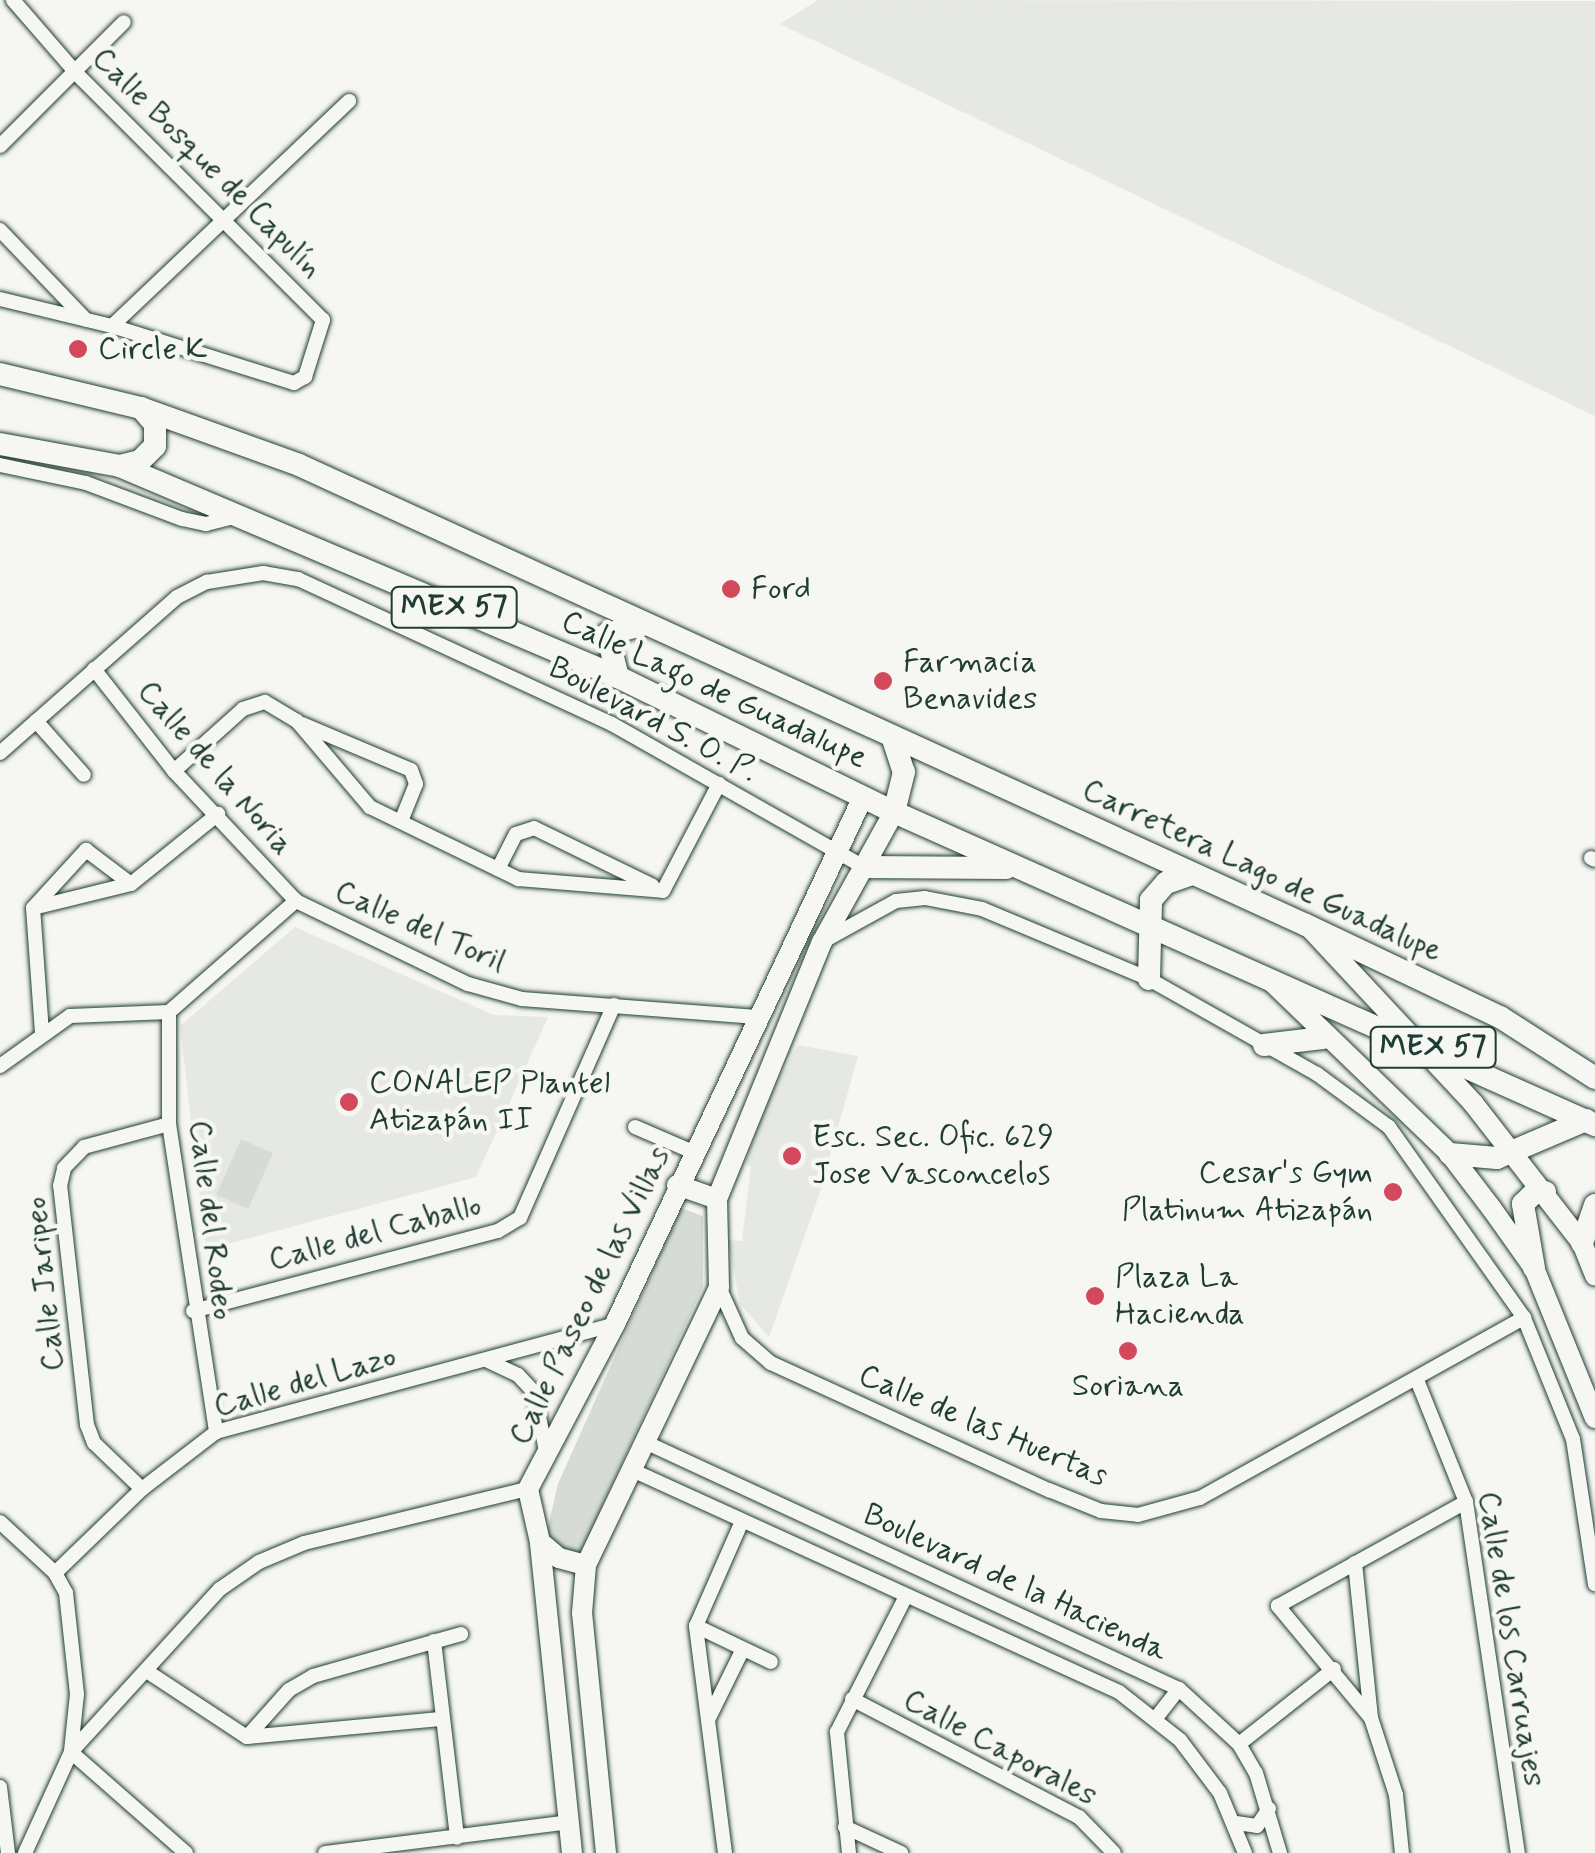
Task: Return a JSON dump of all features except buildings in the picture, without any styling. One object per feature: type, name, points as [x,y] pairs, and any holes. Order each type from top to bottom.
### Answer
[{"type":"main road","name":"Calle Lago de Guadalupe","points":[[0,374],[141,408],[299,465],[893,739]]},
{"type":"main road","points":[[120,466],[140,462],[155,446],[155,424],[141,408]]},
{"type":"main road","name":"Calle Lago de Guadalupe","points":[[0,444],[120,466],[618,677],[894,812]]},
{"type":"main road","points":[[618,677],[607,634],[649,624]]},
{"type":"main road","points":[[893,739],[904,772],[894,812]]},
{"type":"main road","name":"Carretera Lago de Guadalupe","points":[[893,739],[1306,924],[1500,1018],[1595,1078]]},
{"type":"main road","name":"MEX 57","points":[[894,812],[1405,1034],[1590,1122]]},
{"type":"main road","points":[[864,867],[1018,868]]},
{"type":"main road","points":[[1149,979],[1150,924],[1157,889],[1192,874]]},
{"type":"main road","points":[[1264,1045],[1323,1038]]},
{"type":"main road","points":[[1450,1154],[1512,1153],[1590,1122]]},
{"type":"main road","points":[[1534,1268],[1524,1204],[1534,1193],[1545,1192]]},
{"type":"main road","points":[[1582,1243],[1595,1206]]},
{"type":"street","name":"Calle Bosque de Capulín","points":[[13,0],[77,74],[323,320],[301,382],[112,326]]},
{"type":"street","points":[[0,146],[77,74],[124,22]]},
{"type":"street","points":[[0,298],[112,326],[349,102]]},
{"type":"street","points":[[0,230],[86,320]]},
{"type":"street","points":[[0,465],[86,483],[182,519],[206,524],[240,516]]},
{"type":"street","name":"Boulevard S. O. P.","points":[[0,754],[177,598],[208,582],[236,574],[281,576],[612,724],[864,867]]},
{"type":"street","name":"Calle de la Noria","points":[[94,669],[174,771],[296,902]]},
{"type":"street","points":[[174,771],[253,702],[411,770],[416,784],[401,821]]},
{"type":"street","points":[[36,721],[84,775]]},
{"type":"street","points":[[297,721],[358,795],[518,880],[663,891]]},
{"type":"street","points":[[663,891],[719,784]]},
{"type":"street","name":"Calle Paseo de las Villas","points":[[572,1853],[540,1542],[528,1488],[615,1324],[833,851],[862,797]]},
{"type":"street","points":[[606,1853],[582,1613],[586,1565],[719,1287],[716,1199],[822,942],[894,812]]},
{"type":"street","points":[[33,908],[131,884],[218,814]]},
{"type":"street","points":[[498,870],[516,834],[534,828],[663,891]]},
{"type":"street","points":[[42,1032],[33,908],[86,850],[131,884]]},
{"type":"street","points":[[822,942],[867,912],[925,898],[982,909],[1149,979],[1264,1045],[1389,1127],[1524,1318],[1573,1439],[1595,1584]]},
{"type":"street","name":"Calle del Toril","points":[[168,1012],[296,902],[468,984],[522,999],[756,1017]]},
{"type":"street","points":[[1306,924],[1545,1192],[1582,1243],[1595,1275]]},
{"type":"street","points":[[796,930],[822,942]]},
{"type":"street","points":[[1267,976],[1323,1038],[1450,1154],[1534,1268],[1595,1418]]},
{"type":"street","name":"Calle del Caballo","points":[[193,1311],[498,1231],[520,1218],[614,1005]]},
{"type":"street","points":[[0,1066],[42,1032],[86,1013],[168,1012]]},
{"type":"street","name":"Calle del Rodeo","points":[[168,1012],[169,1124],[193,1311],[216,1432]]},
{"type":"street","name":"Calle Jaripeo","points":[[142,1489],[94,1443],[87,1425],[60,1186],[64,1168],[84,1147],[169,1124]]},
{"type":"street","points":[[635,1127],[692,1152]]},
{"type":"street","points":[[677,1185],[716,1199]]},
{"type":"street","name":"Calle de las Huertas","points":[[719,1287],[742,1338],[771,1362],[1101,1510],[1138,1515],[1185,1504],[1524,1318]]},
{"type":"street","name":"Calle del Lazo","points":[[54,1573],[142,1489],[216,1432],[615,1324]]},
{"type":"street","points":[[486,1360],[518,1374],[534,1392],[547,1457]]},
{"type":"street","name":"Calle de los Carruajes","points":[[1417,1380],[1466,1502],[1518,1853]]},
{"type":"street","name":"Boulevard de la Hacienda","points":[[647,1442],[1178,1689],[1239,1744],[1269,1809],[1280,1853]]},
{"type":"street","name":"Boulevard de la Hacienda","points":[[632,1470],[903,1601],[1119,1692],[1156,1718],[1201,1767],[1236,1822],[1245,1853]]},
{"type":"street","points":[[71,1752],[220,1589],[259,1562],[304,1544],[528,1488]]},
{"type":"street","points":[[1371,1718],[1278,1606],[1466,1502]]},
{"type":"street","points":[[724,1853],[696,1626],[742,1521]]},
{"type":"street","points":[[0,1522],[54,1573],[74,1630],[78,1694],[71,1752],[25,1853]]},
{"type":"street","points":[[540,1542],[559,1558],[586,1565]]},
{"type":"street","points":[[1355,1564],[1371,1718],[1396,1795],[1402,1853]]},
{"type":"street","points":[[849,1853],[838,1732],[903,1601]]},
{"type":"street","points":[[696,1626],[771,1662]]},
{"type":"street","points":[[247,1738],[289,1690],[314,1676],[461,1634]]},
{"type":"street","points":[[434,1641],[440,1719],[457,1838]]},
{"type":"street","points":[[708,1720],[743,1649]]},
{"type":"street","points":[[1239,1744],[1334,1669]]},
{"type":"street","points":[[148,1672],[247,1738],[440,1719]]},
{"type":"street","points":[[1156,1718],[1178,1689]]},
{"type":"street","name":"Calle Caporales","points":[[852,1700],[1080,1818],[1114,1853]]},
{"type":"street","points":[[71,1752],[162,1846],[186,1853]]},
{"type":"street","points":[[0,1787],[8,1853]]},
{"type":"street","points":[[1236,1822],[1257,1826],[1269,1809]]},
{"type":"street","points":[[325,1853],[569,1822]]},
{"type":"street","points":[[846,1827],[901,1853]]},
{"type":"shaded area","points":[[818,0],[1595,1],[1595,416],[780,24]]},
{"type":"shaded area","name":"CONALEP Plantel Atizapán II","points":[[295,927],[494,1015],[548,1017],[476,1177],[206,1250],[180,1026]]},
{"type":"shaded area","points":[[798,1045],[858,1056],[819,1195],[769,1337],[740,1304],[728,1240],[742,1241],[751,1167],[746,1163],[765,1104]]},
{"type":"shaded area","points":[[241,1139],[273,1153],[248,1209],[216,1195]]},
{"type":"shaded area","points":[[681,1208],[703,1216],[703,1287],[579,1556],[552,1546],[547,1531],[558,1484]]},
{"type":"place","name":"Circle K","points":[[78,349]]},
{"type":"place","name":"Ford","points":[[731,589]]},
{"type":"place","name":"Farmacia Benavides","points":[[883,681]]},
{"type":"place","name":"CONALEP Plantel Atizapán II","points":[[349,1102]]},
{"type":"place","name":"Esc. Sec. Ofic. 629 Jose Vasconcelos","points":[[792,1156]]},
{"type":"place","name":"Cesar's Gym Platinum Atizapán","points":[[1393,1192]]},
{"type":"place","name":"Plaza La Hacienda","points":[[1095,1296]]},
{"type":"place","name":"Soriana","points":[[1128,1351]]}]
